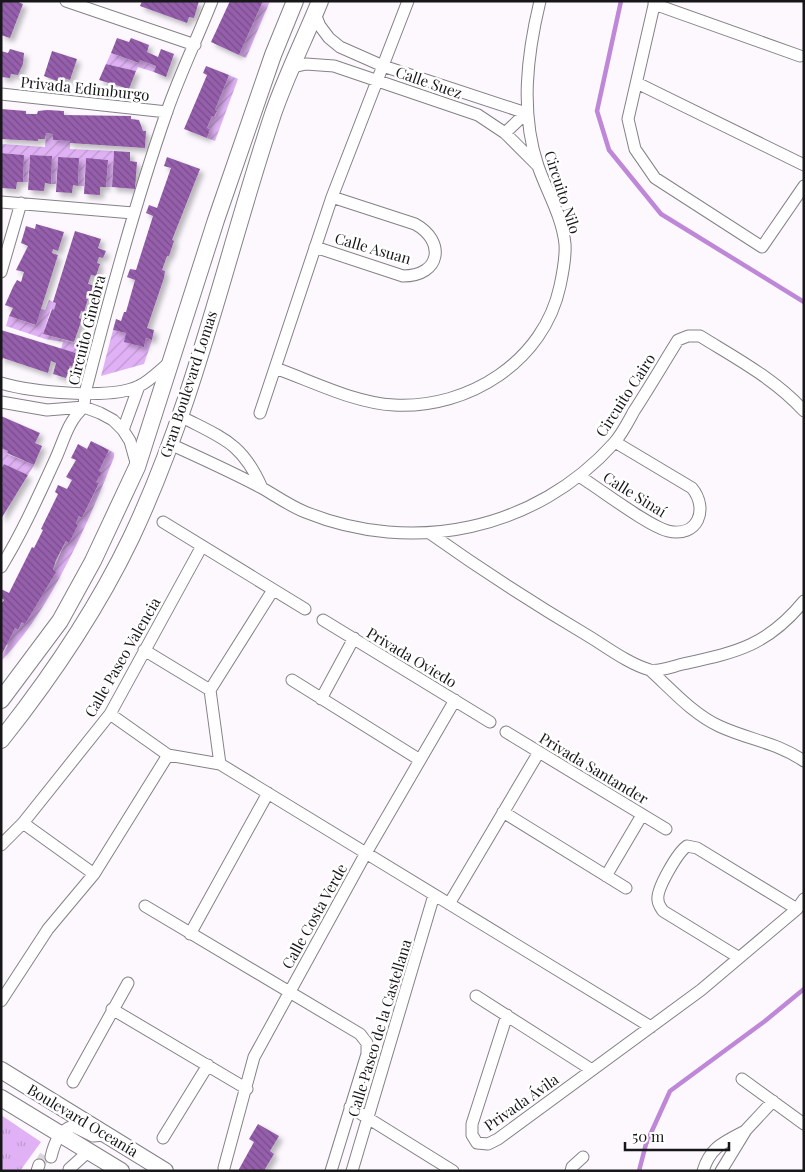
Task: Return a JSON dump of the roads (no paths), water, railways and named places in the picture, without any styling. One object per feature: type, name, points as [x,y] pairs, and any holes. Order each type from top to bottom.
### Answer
[{"type":"main road","name":"Gran Boulevard Lomas","points":[[1,700],[60,620],[93,561],[137,467],[220,211],[287,18],[295,1]]},
{"type":"main road","name":"Gran Boulevard Lomas","points":[[1,740],[34,699],[88,618],[131,538],[180,416],[274,112],[318,7]]},
{"type":"main road","points":[[183,327],[204,336]]},
{"type":"main road","name":"Boulevard Oceanía","points":[[1,1070],[165,1171]]},
{"type":"main road","name":"Boulevard Oceanía","points":[[1,1098],[53,1148],[79,1163],[121,1171]]},
{"type":"street","points":[[66,1],[195,45]]},
{"type":"street","name":"Privada Edimburgo","points":[[133,212],[166,112],[212,1]]},
{"type":"street","points":[[287,18],[290,1]]},
{"type":"street","points":[[260,413],[332,196],[408,1]]},
{"type":"street","name":"Circuito Nilo","points":[[275,368],[363,400],[392,405],[420,405],[447,400],[472,391],[496,379],[537,341],[550,316],[564,267],[565,245],[552,199],[538,166],[526,113],[529,66],[540,1]]},
{"type":"street","points":[[800,56],[655,3],[628,119],[635,149],[655,178],[762,247],[804,186]]},
{"type":"street","name":"Calle Suez","points":[[318,7],[320,26],[329,38],[340,46],[383,66],[526,113]]},
{"type":"street","name":"Calle Suez","points":[[293,67],[306,64],[334,66],[478,115],[505,132],[538,166]]},
{"type":"street","points":[[637,83],[804,165]]},
{"type":"street","name":"Privada Edimburgo","points":[[1,94],[166,112]]},
{"type":"street","points":[[505,132],[526,113]]},
{"type":"street","name":"Calle Asuan","points":[[316,247],[403,276],[414,276],[425,272],[432,266],[435,258],[436,248],[425,229],[332,196]]},
{"type":"street","points":[[1,202],[133,212]]},
{"type":"street","points":[[1,272],[21,203]]},
{"type":"street","name":"Circuito Ginebra","points":[[1,567],[18,539],[54,462],[67,427],[74,416],[84,408],[85,393],[133,212]]},
{"type":"street","name":"Circuito Cairo","points":[[170,444],[212,462],[304,512],[338,523],[373,530],[431,534],[487,524],[512,516],[534,506],[579,476],[615,442],[678,340],[688,336],[700,336],[762,374],[789,395],[804,411]]},
{"type":"street","points":[[1,383],[36,391],[111,392],[139,386],[172,361]]},
{"type":"street","points":[[123,430],[139,386]]},
{"type":"street","points":[[1,402],[47,410],[84,408],[113,420],[130,441],[137,467]]},
{"type":"street","points":[[180,416],[225,439],[245,455],[262,488]]},
{"type":"street","name":"Calle Sinaí","points":[[579,476],[659,527],[681,532],[689,529],[696,523],[700,515],[701,506],[698,496],[692,488],[615,442]]},
{"type":"street","points":[[163,522],[305,609]]},
{"type":"street","name":"Circuito Cairo","points":[[431,534],[569,624],[626,659],[651,671],[693,710],[709,721],[780,747],[804,761]]},
{"type":"street","name":"Calle Paseo Valencia","points":[[1,845],[23,823],[110,714],[202,546]]},
{"type":"street","points":[[220,764],[210,690],[273,590]]},
{"type":"street","points":[[651,671],[727,655],[749,647],[770,634],[792,616],[804,602]]},
{"type":"street","name":"Privada Oviedo","points":[[323,620],[490,722]]},
{"type":"street","name":"Privada Oviedo","points":[[321,698],[354,638]]},
{"type":"street","points":[[144,650],[210,690]]},
{"type":"street","points":[[292,680],[420,760]]},
{"type":"street","name":"Privada Oviedo","points":[[366,853],[455,700]]},
{"type":"street","points":[[110,714],[168,755],[220,764],[650,1027]]},
{"type":"street","name":"Privada Santander","points":[[506,732],[666,829]]},
{"type":"street","points":[[449,904],[539,752]]},
{"type":"street","points":[[2,997],[48,928],[94,874],[168,755]]},
{"type":"street","points":[[190,934],[268,793]]},
{"type":"street","points":[[503,812],[626,888]]},
{"type":"street","points":[[606,876],[642,815]]},
{"type":"street","points":[[23,823],[94,874]]},
{"type":"street","points":[[738,957],[663,911],[658,901],[658,891],[680,850],[687,846],[697,848],[800,904]]},
{"type":"street","name":"Calle Costa Verde","points":[[224,1168],[247,1089],[254,1056],[366,853]]},
{"type":"street","name":"Calle Paseo de la Castellana","points":[[352,1171],[434,895]]},
{"type":"street","name":"Privada Ávila","points":[[507,1016],[472,1124],[472,1135],[477,1143],[488,1144],[498,1139],[701,990],[800,904]]},
{"type":"street","name":"Calle Paseo de la Castellana","points":[[145,906],[360,1034],[367,1043],[367,1054],[331,1171]]},
{"type":"street","points":[[72,1082],[128,983]]},
{"type":"street","name":"Privada Ávila","points":[[476,996],[592,1070]]},
{"type":"street","points":[[112,1009],[247,1089]]},
{"type":"street","points":[[163,1138],[208,1065]]},
{"type":"street","points":[[742,1079],[804,1124]]},
{"type":"street","points":[[721,1171],[746,1130],[773,1101]]},
{"type":"street","points":[[350,1107],[453,1171]]},
{"type":"street","points":[[53,1148],[73,1126],[93,1136],[106,1135]]},
{"type":"street","points":[[703,1171],[708,1156],[716,1148],[746,1130]]},
{"type":"street","points":[[570,1171],[584,1157]]},
{"type":"waterway","points":[[621,1],[597,111],[609,150],[661,214],[804,302]]},
{"type":"waterway","points":[[639,1171],[646,1144],[670,1091],[765,1021],[804,989]]},
{"type":"tunnel","points":[[39,1165],[46,1154]]}]
